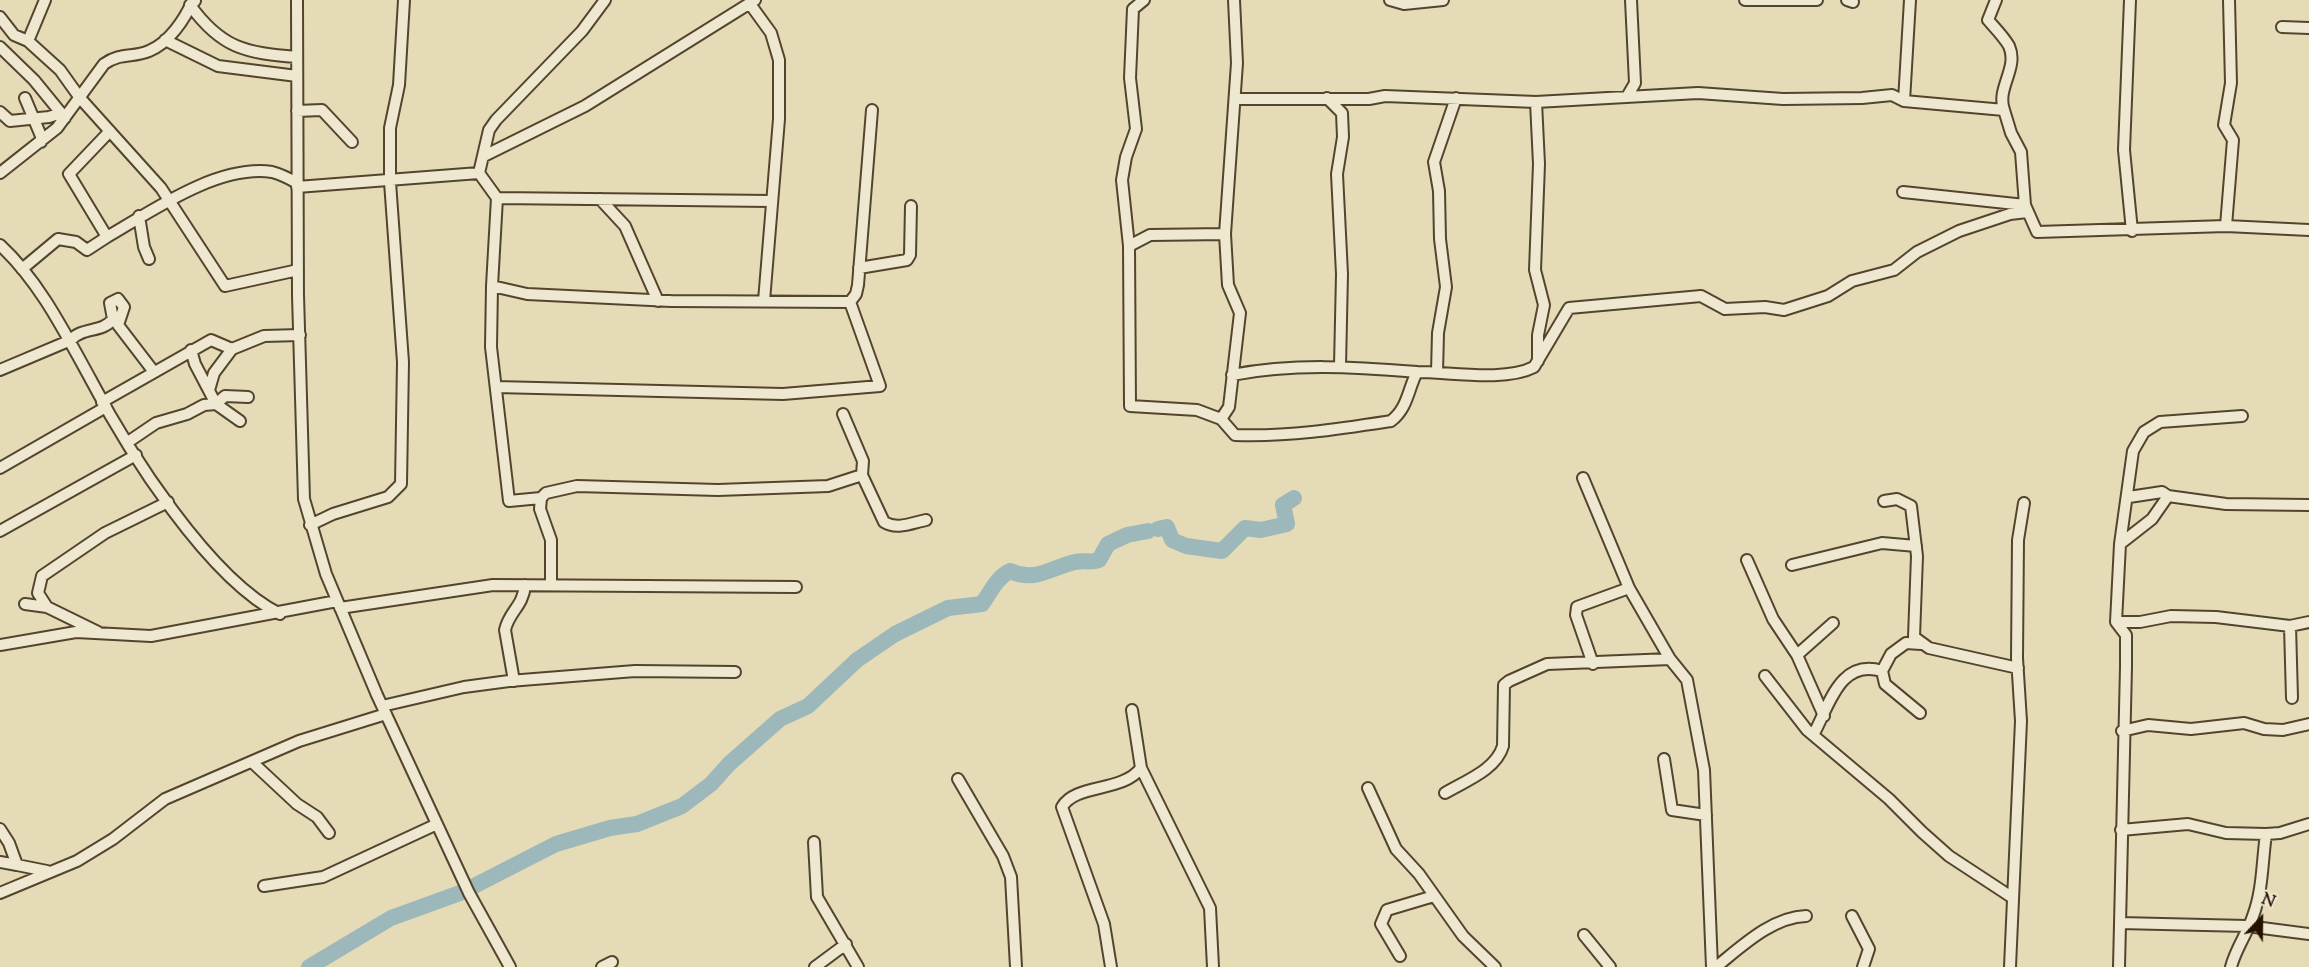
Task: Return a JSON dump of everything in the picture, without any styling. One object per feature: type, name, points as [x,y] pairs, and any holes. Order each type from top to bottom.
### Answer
[{"type":"street","points":[[28,42],[45,0]]},
{"type":"street","points":[[297,0],[298,270],[303,474],[310,525],[339,605],[435,825],[510,967]]},
{"type":"street","points":[[310,525],[333,514],[388,497],[401,484],[403,362],[390,182],[390,128],[399,85],[404,0]]},
{"type":"street","points":[[479,173],[489,130],[496,120],[582,31],[605,0]]},
{"type":"street","points":[[1144,0],[1133,9],[1130,78],[1136,129],[1126,157],[1122,180],[1129,246],[1130,406],[1197,410],[1221,418],[1235,435],[1293,435],[1391,421],[1402,412],[1410,385],[1417,372]]},
{"type":"street","points":[[1221,418],[1229,407],[1240,313],[1228,285],[1225,234],[1237,63],[1234,0]]},
{"type":"street","points":[[1390,0],[1404,4],[1438,0]]},
{"type":"street","points":[[1628,95],[1635,83],[1631,0]]},
{"type":"street","points":[[1745,0],[1817,0]]},
{"type":"street","points":[[1996,0],[1988,21],[2008,44],[2011,52],[2010,69],[2001,100],[2010,134],[2021,152],[2026,209],[2037,232],[2132,231],[2226,226],[2309,230]]},
{"type":"street","points":[[2130,0],[2124,150],[2132,231]]},
{"type":"street","points":[[2226,226],[2233,140],[2224,125],[2231,83],[2229,0]]},
{"type":"street","points":[[1904,101],[1910,1]]},
{"type":"street","points":[[0,173],[41,142],[80,98],[104,64],[114,56],[148,51],[165,40],[193,2],[206,28],[221,40],[237,48],[297,57]]},
{"type":"street","points":[[484,156],[585,106],[752,2],[771,33],[779,60],[779,119],[764,301]]},
{"type":"street","points":[[0,17],[14,35],[28,42],[60,70],[80,98],[169,200],[225,286],[298,270]]},
{"type":"street","points":[[2282,27],[2309,28]]},
{"type":"street","points":[[0,42],[14,35]]},
{"type":"street","points":[[165,40],[218,66],[297,76]]},
{"type":"street","points":[[0,47],[34,80],[63,115]]},
{"type":"street","points":[[1635,83],[1649,96]]},
{"type":"street","points":[[1235,99],[1354,99],[1385,96],[1536,102],[1628,95],[1698,93],[1783,99],[1862,98],[1892,95],[1904,101],[2004,110]]},
{"type":"street","points":[[25,98],[41,142]]},
{"type":"street","points":[[1327,98],[1342,113],[1343,137],[1337,174],[1342,274],[1340,366]]},
{"type":"street","points":[[1437,372],[1438,333],[1446,287],[1440,239],[1439,191],[1434,162],[1456,98]]},
{"type":"street","points":[[1342,113],[1354,99]]},
{"type":"street","points":[[1536,102],[1539,164],[1535,270],[1544,304],[1538,335],[1538,361]]},
{"type":"street","points":[[297,111],[322,110],[352,142]]},
{"type":"street","points":[[850,302],[856,294],[859,268],[872,110]]},
{"type":"street","points":[[0,112],[5,124],[63,115]]},
{"type":"street","points":[[107,237],[69,174],[110,131]]},
{"type":"street","points":[[22,269],[58,239],[76,242],[87,250],[139,216],[169,200],[224,177],[245,171],[272,172],[297,185],[390,182],[479,173]]},
{"type":"street","points":[[479,173],[497,198],[491,347],[509,501],[541,498],[555,489],[577,486],[718,490],[828,486],[862,475]]},
{"type":"street","points":[[1903,192],[2026,209]]},
{"type":"street","points":[[497,198],[771,201]]},
{"type":"street","points":[[600,199],[625,226],[658,301]]},
{"type":"street","points":[[859,268],[907,260],[910,255],[911,206]]},
{"type":"street","points":[[1232,375],[1266,369],[1340,366],[1417,372],[1492,374],[1521,372],[1534,368],[1569,308],[1701,296],[1725,309],[1765,307],[1784,310],[1828,296],[1852,281],[1894,270],[1917,252],[1959,231],[2026,209]]},
{"type":"street","points":[[139,216],[144,247]]},
{"type":"street","points":[[128,224],[144,247],[149,259]]},
{"type":"street","points":[[1129,246],[1150,235],[1225,234]]},
{"type":"street","points":[[2,251],[22,269],[71,340],[104,404],[136,455],[206,552],[249,594],[280,614]]},
{"type":"street","points":[[492,286],[527,294],[658,301],[850,302]]},
{"type":"street","points":[[0,370],[71,340],[75,334],[109,325],[113,319],[110,303],[117,298],[124,307],[118,325],[154,372]]},
{"type":"street","points":[[496,387],[783,394],[880,386],[850,302]]},
{"type":"street","points":[[57,320],[82,332]]},
{"type":"street","points":[[209,390],[214,373],[232,349],[264,336],[300,335]]},
{"type":"street","points":[[0,468],[191,350],[211,340],[232,349]]},
{"type":"street","points":[[191,350],[195,364],[216,404],[240,421]]},
{"type":"street","points":[[128,442],[156,423],[187,414],[204,405],[216,404],[225,396],[248,397]]},
{"type":"street","points":[[843,414],[863,461],[862,475],[884,522],[891,526],[900,526],[926,520]]},
{"type":"street","points":[[2119,967],[2122,731],[2126,635],[2116,621],[2120,544],[2129,497],[2133,451],[2144,432],[2160,422],[2242,416]]},
{"type":"street","points":[[0,531],[136,455]]},
{"type":"street","points":[[1583,478],[1629,588],[1670,659],[1687,680],[1704,770],[1714,967]]},
{"type":"street","points":[[2129,497],[2162,492],[2168,496],[2226,504],[2309,505]]},
{"type":"street","points":[[2120,544],[2152,519],[2168,496]]},
{"type":"street","points":[[541,498],[542,518],[551,540],[551,585]]},
{"type":"street","points":[[1884,501],[1897,499],[1911,506],[1916,546],[1913,627],[1914,637],[1921,644]]},
{"type":"street","points":[[47,607],[38,593],[42,576],[105,533],[168,502]]},
{"type":"street","points":[[2010,967],[2021,721],[2018,668],[2018,540],[2024,503]]},
{"type":"street","points":[[1792,565],[1882,543],[1916,546]]},
{"type":"street","points":[[1747,560],[1773,619],[1797,655],[1824,716]]},
{"type":"street","points":[[514,681],[505,630],[506,621],[522,603],[525,585]]},
{"type":"street","points":[[0,645],[48,635],[98,632],[151,636],[280,614],[450,590],[525,585],[796,586]]},
{"type":"street","points":[[1593,664],[1576,615],[1577,607],[1629,588]]},
{"type":"street","points":[[25,604],[47,607],[98,632]]},
{"type":"street","points":[[2116,621],[2140,622],[2170,616],[2216,617],[2290,626],[2309,622]]},
{"type":"street","points":[[2126,635],[2140,622]]},
{"type":"street","points":[[1797,655],[1833,623]]},
{"type":"street","points":[[2290,626],[2292,698]]},
{"type":"street","points":[[1920,712],[1886,684],[1882,671],[1891,654],[1906,643],[1921,644],[1957,656],[2018,668]]},
{"type":"street","points":[[1445,793],[1485,769],[1500,754],[1503,746],[1503,685],[1521,674],[1547,664],[1593,664],[1670,659]]},
{"type":"street","points":[[1814,735],[1824,716],[1829,698],[1843,681],[1856,671],[1870,667],[1882,671]]},
{"type":"street","points":[[0,893],[47,871],[77,861],[113,839],[165,799],[299,741],[384,710],[464,687],[514,681],[635,672],[735,672]]},
{"type":"street","points":[[1765,676],[1814,735],[1949,856],[2013,898]]},
{"type":"street","points":[[1132,710],[1141,768],[1210,908],[1213,967]]},
{"type":"street","points":[[2122,731],[2148,724],[2191,729],[2244,723],[2264,729],[2283,730],[2309,724]]},
{"type":"street","points":[[1664,759],[1672,810],[1706,815]]},
{"type":"street","points":[[252,762],[297,804],[317,817],[329,833]]},
{"type":"street","points":[[1111,967],[1104,924],[1062,807],[1066,800],[1075,795],[1125,781],[1141,768]]},
{"type":"street","points":[[958,779],[1003,856],[1011,877],[1016,923],[1015,964],[1003,967]]},
{"type":"street","points":[[1368,788],[1396,849],[1463,936],[1495,967]]},
{"type":"street","points":[[2121,830],[2188,824],[2226,833],[2266,834],[2280,833],[2309,824]]},
{"type":"street","points":[[264,886],[324,877],[435,825]]},
{"type":"street","points":[[0,830],[9,843],[17,865]]},
{"type":"street","points":[[2231,967],[2252,919],[2262,882],[2266,834]]},
{"type":"street","points":[[814,842],[817,897],[858,967]]},
{"type":"street","points":[[0,862],[47,871]]},
{"type":"street","points":[[1400,956],[1384,932],[1381,924],[1382,916],[1387,910],[1434,896]]},
{"type":"street","points":[[1714,967],[1758,935],[1795,916],[1806,916]]},
{"type":"street","points":[[1852,916],[1869,949],[1863,967]]},
{"type":"street","points":[[2120,923],[2247,926],[2309,934]]},
{"type":"street","points":[[1584,934],[1610,967]]},
{"type":"street","points":[[815,967],[846,944]]},
{"type":"waterway","points":[[1158,529],[1167,527],[1172,540],[1186,546],[1222,551],[1245,528],[1261,530],[1287,524],[1283,505],[1294,498]]},
{"type":"waterway","points":[[474,886],[556,844],[610,828],[637,824],[682,806],[711,784],[729,764],[780,719],[808,706],[857,660],[895,634],[948,608],[982,604],[998,581],[1010,571],[1035,575],[1075,562],[1099,560],[1108,544],[1127,535],[1148,531]]},
{"type":"waterway","points":[[309,967],[391,918],[460,893]]}]
